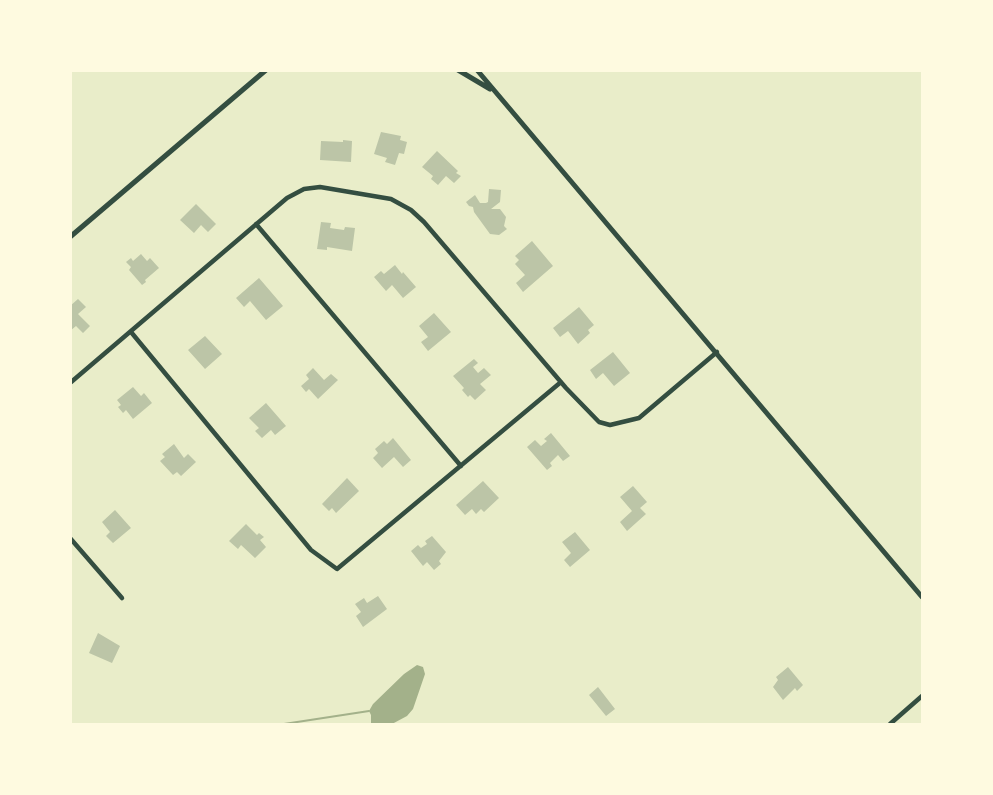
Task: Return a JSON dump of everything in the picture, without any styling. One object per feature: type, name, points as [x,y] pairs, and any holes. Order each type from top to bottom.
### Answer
[{"type":"street","points":[[70,237],[266,70]]},
{"type":"street","points":[[458,70],[496,93]]},
{"type":"street","points":[[477,70],[922,597]]},
{"type":"street","points":[[70,383],[287,198],[304,189],[313,188],[331,188],[381,196],[401,202],[424,222],[561,382],[599,422],[609,425],[639,418],[717,352]]},
{"type":"street","points":[[256,224],[461,466]]},
{"type":"street","points":[[130,332],[311,550],[337,569],[561,382]]},
{"type":"street","points":[[70,538],[122,598]]},
{"type":"street","points":[[890,724],[922,696]]},
{"type":"shaded area","points":[[417,665],[423,667],[425,674],[413,709],[407,716],[392,724],[371,724],[369,711],[373,704],[404,674]]},
{"type":"building","points":[[381,132],[401,136],[400,140],[407,142],[404,154],[399,153],[395,165],[385,162],[387,158],[374,154]]},
{"type":"building","points":[[343,140],[352,141],[351,162],[320,160],[321,141],[343,142]]},
{"type":"building","points":[[437,151],[461,176],[454,183],[446,176],[438,185],[431,179],[433,176],[422,167]]},
{"type":"building","points":[[489,189],[501,190],[500,202],[491,209],[500,209],[506,217],[504,226],[507,229],[499,235],[490,234],[474,212],[473,207],[466,202],[475,195],[480,203],[488,202]]},
{"type":"building","points":[[196,204],[216,224],[208,232],[201,225],[194,233],[180,220]]},
{"type":"building","points":[[321,222],[331,223],[330,228],[344,230],[345,227],[355,228],[352,251],[327,247],[327,250],[317,249]]},
{"type":"building","points":[[532,241],[553,266],[523,292],[516,283],[525,275],[515,264],[519,260],[515,256]]},
{"type":"building","points":[[141,254],[147,261],[150,258],[159,268],[142,285],[129,270],[131,267],[126,262],[131,258],[133,261]]},
{"type":"building","points":[[395,265],[416,287],[403,298],[392,285],[386,291],[374,277],[381,271],[384,274]]},
{"type":"building","points":[[259,278],[283,306],[266,320],[250,301],[244,307],[236,298]]},
{"type":"building","points":[[78,299],[86,307],[78,314],[90,326],[83,333],[76,326],[70,331],[70,306]]},
{"type":"building","points":[[579,307],[594,325],[588,330],[590,333],[578,344],[568,331],[560,337],[553,328]]},
{"type":"building","points":[[434,313],[451,332],[428,351],[421,342],[428,337],[419,326]]},
{"type":"building","points":[[205,336],[222,354],[205,369],[188,350]]},
{"type":"building","points":[[613,352],[630,373],[614,386],[603,373],[596,379],[590,370]]},
{"type":"building","points":[[474,359],[478,363],[473,367],[478,373],[484,368],[491,375],[480,384],[486,390],[475,400],[470,395],[468,397],[462,390],[464,388],[453,376]]},
{"type":"building","points":[[313,368],[324,380],[331,374],[338,380],[318,399],[309,389],[306,392],[301,386],[309,379],[306,375]]},
{"type":"building","points":[[133,387],[141,396],[144,393],[152,403],[133,419],[126,410],[123,413],[118,407],[121,405],[117,400]]},
{"type":"building","points":[[266,403],[286,426],[275,435],[271,430],[262,438],[255,431],[259,428],[249,418]]},
{"type":"building","points":[[551,433],[570,456],[563,461],[558,455],[547,470],[527,447],[535,440],[541,446],[547,441],[544,439]]},
{"type":"building","points":[[393,438],[411,460],[403,467],[394,457],[382,468],[373,458],[378,453],[375,449],[384,441],[387,444]]},
{"type":"building","points":[[174,444],[184,458],[188,454],[196,462],[181,476],[177,472],[173,475],[160,461],[165,457],[162,454]]},
{"type":"building","points":[[347,478],[359,491],[336,513],[332,508],[329,511],[322,504]]},
{"type":"building","points":[[483,481],[499,498],[484,512],[481,509],[476,514],[472,509],[465,515],[456,505]]},
{"type":"building","points":[[633,486],[647,502],[640,508],[646,514],[627,531],[620,522],[632,511],[620,497]]},
{"type":"building","points":[[115,510],[131,528],[113,543],[106,536],[110,532],[102,522]]},
{"type":"building","points":[[246,524],[257,535],[259,533],[264,537],[260,540],[266,547],[255,558],[241,545],[238,549],[229,541]]},
{"type":"building","points":[[575,532],[590,550],[570,567],[564,560],[571,553],[562,542]]},
{"type":"building","points":[[432,536],[446,552],[439,561],[441,564],[434,570],[427,562],[423,566],[411,551],[418,545],[421,548],[427,544],[425,541]]},
{"type":"building","points":[[378,596],[387,609],[363,627],[356,616],[361,612],[355,604],[364,598],[367,603]]},
{"type":"building","points":[[98,633],[120,646],[112,663],[89,653]]},
{"type":"building","points":[[788,667],[803,685],[797,691],[795,688],[783,700],[773,687],[778,680],[776,677]]},
{"type":"building","points":[[598,687],[615,709],[606,716],[589,695]]},
{"type":"waterway","points":[[284,724],[369,711]]}]
